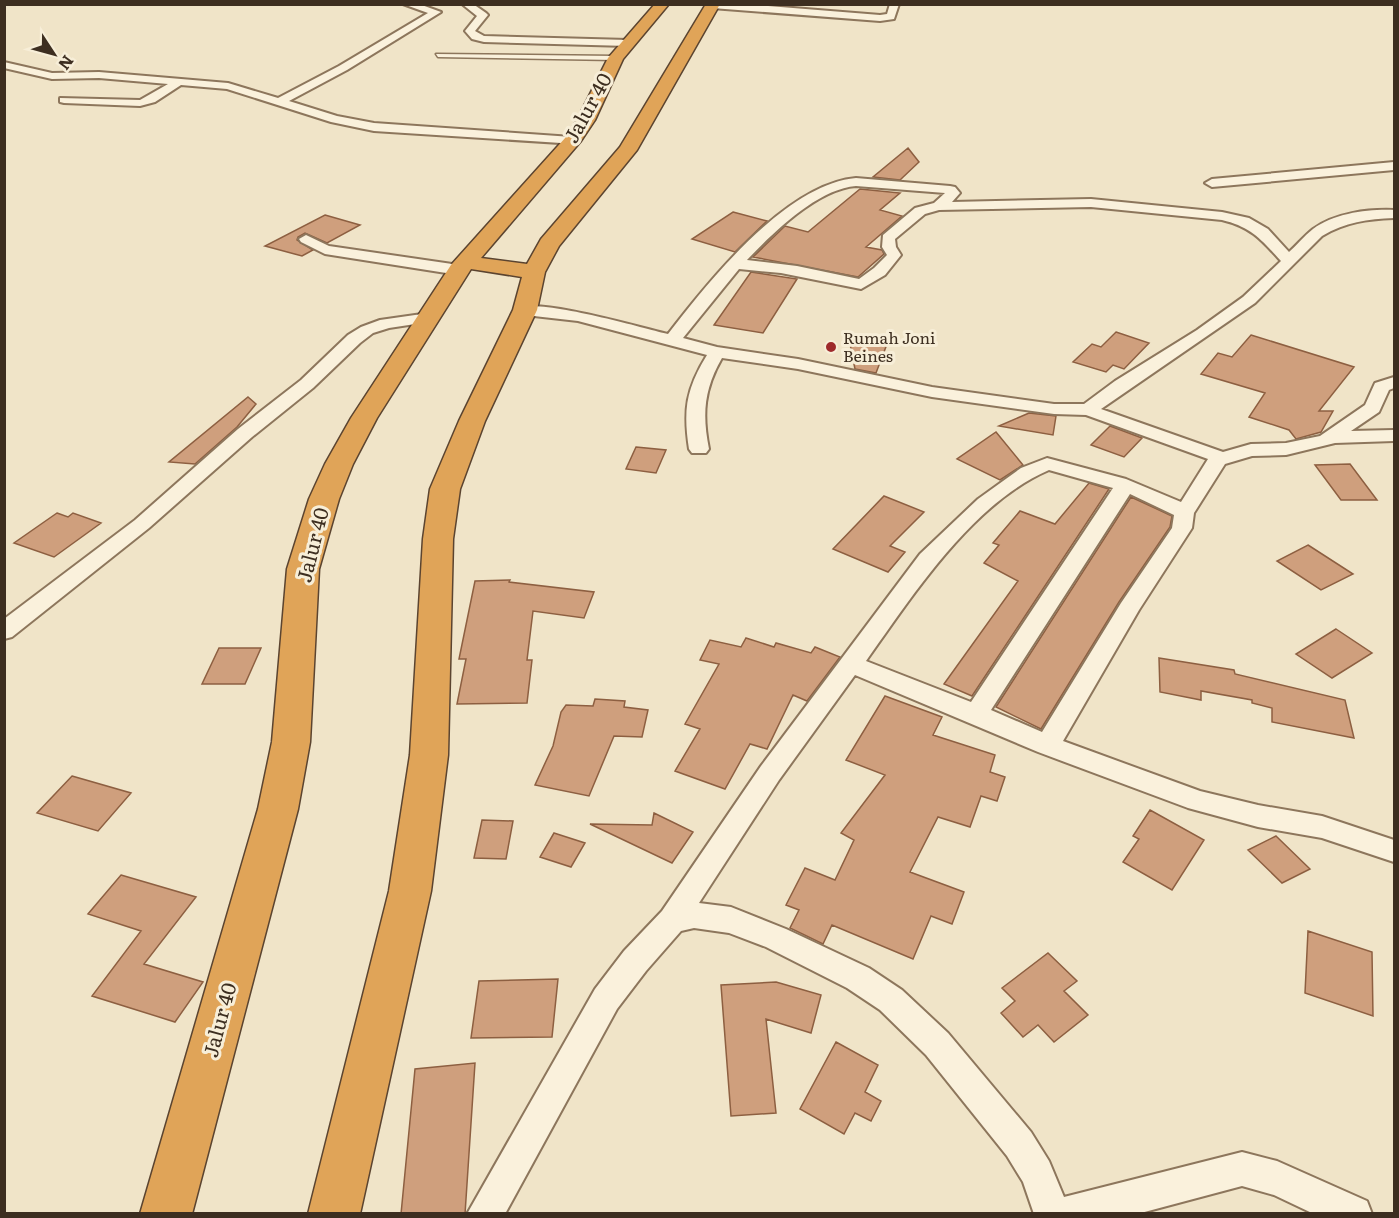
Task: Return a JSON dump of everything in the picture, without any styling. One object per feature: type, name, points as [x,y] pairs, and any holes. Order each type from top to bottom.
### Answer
[{"type":"highway","name":"Jalur 40","points":[[166,1214],[278,809],[291,742],[303,569],[324,498],[364,418],[462,266],[575,137],[622,50],[663,4]]},
{"type":"highway","points":[[334,1214],[410,891],[429,755],[438,539],[445,489],[471,421],[525,310],[534,272],[549,244],[628,150],[713,5]]},
{"type":"highway","points":[[575,137],[607,135],[636,137]]},
{"type":"highway","points":[[462,266],[534,272]]},
{"type":"street","points":[[279,102],[343,68],[436,12],[407,4]]},
{"type":"street","points":[[466,4],[483,15],[470,31],[476,37],[622,50]]},
{"type":"street","points":[[713,5],[880,18],[891,17],[895,4]]},
{"type":"street","points":[[6,67],[52,76],[90,74],[228,86],[335,119],[374,127],[575,137]]},
{"type":"street","points":[[64,100],[140,103],[151,100],[178,82]]},
{"type":"street","points":[[1212,183],[1395,166]]},
{"type":"street","points":[[672,341],[732,264],[762,237],[820,192],[844,183],[861,182],[953,193],[939,206]]},
{"type":"street","points":[[732,264],[811,272],[861,284],[876,275],[894,255],[889,247],[888,237],[920,211],[939,206],[1091,203],[1222,216],[1244,221],[1263,232],[1289,261]]},
{"type":"street","points":[[1088,410],[1121,385],[1203,333],[1249,300],[1317,233],[1330,225],[1372,214],[1395,214]]},
{"type":"street","points":[[306,239],[325,250],[462,266]]},
{"type":"street","points":[[525,310],[578,316],[717,352],[798,364],[932,392],[1054,409],[1088,410],[1212,452],[1220,459]]},
{"type":"street","points":[[4,631],[142,524],[245,433],[307,384],[354,339],[367,330],[386,323],[429,318]]},
{"type":"street","points":[[699,449],[694,420],[695,397],[700,379],[717,352]]},
{"type":"street","points":[[1329,437],[1373,408],[1382,387],[1395,382]]},
{"type":"street","points":[[1047,745],[1129,609],[1182,528],[1184,513],[1220,459],[1251,450],[1286,449],[1329,437],[1395,436]]},
{"type":"street","points":[[485,1214],[606,999],[634,961],[672,920],[770,773],[928,559],[985,503],[1039,466],[1056,465],[1124,487],[1174,505],[1184,513]]},
{"type":"street","points":[[976,714],[1124,487]]},
{"type":"street","points":[[851,664],[1047,745],[1197,801],[1258,816],[1322,827],[1395,851]]},
{"type":"street","points":[[672,920],[694,915],[731,920],[858,978],[891,1000],[937,1044],[1019,1143],[1037,1173],[1052,1214]]},
{"type":"street","points":[[1066,1214],[1242,1169],[1277,1178],[1354,1214]]},
{"type":"lane","points":[[438,55],[622,50]]},
{"type":"building","points":[[908,148],[919,162],[900,180],[873,177]]},
{"type":"building","points":[[860,189],[900,193],[880,210],[902,216],[866,247],[882,250],[884,254],[858,277],[753,257],[785,226],[808,232]]},
{"type":"building","points":[[733,212],[767,221],[735,252],[692,239]]},
{"type":"building","points":[[325,215],[360,225],[327,243],[305,233],[297,240],[313,250],[302,256],[265,246]]},
{"type":"building","points":[[751,272],[797,279],[763,333],[714,325]]},
{"type":"building","points":[[1116,332],[1149,343],[1124,369],[1113,365],[1106,372],[1073,362],[1092,344],[1101,347]]},
{"type":"building","points":[[1251,335],[1354,367],[1319,411],[1333,411],[1321,432],[1296,439],[1289,430],[1249,417],[1265,393],[1201,374],[1218,353],[1232,357]]},
{"type":"building","points":[[849,339],[887,344],[876,373],[855,369]]},
{"type":"building","points":[[248,397],[256,404],[237,427],[195,464],[169,462]]},
{"type":"building","points":[[1029,413],[1056,416],[1053,435],[999,426]]},
{"type":"building","points":[[1110,426],[1142,438],[1124,457],[1091,445]]},
{"type":"building","points":[[996,432],[1023,465],[1000,480],[957,459]]},
{"type":"building","points":[[636,447],[666,450],[656,473],[626,469]]},
{"type":"building","points":[[1350,464],[1377,500],[1341,500],[1315,465]]},
{"type":"building","points":[[1089,483],[1109,489],[972,696],[944,684],[1018,581],[984,563],[999,545],[993,543],[1020,511],[1055,524]]},
{"type":"building","points":[[884,496],[924,512],[890,546],[905,552],[888,572],[833,549]]},
{"type":"building","points":[[1131,497],[1172,516],[1170,527],[1119,602],[1041,729],[996,707]]},
{"type":"building","points":[[57,513],[68,517],[73,513],[101,523],[54,557],[14,543]]},
{"type":"building","points":[[1308,545],[1353,574],[1321,590],[1277,561]]},
{"type":"building","points":[[510,580],[509,582],[594,592],[584,618],[533,611],[527,660],[532,660],[527,703],[457,704],[466,659],[459,659],[475,581]]},
{"type":"building","points":[[1336,629],[1372,653],[1332,678],[1296,654]]},
{"type":"building","points":[[746,638],[774,647],[776,643],[811,653],[815,647],[840,657],[807,701],[793,695],[767,749],[750,744],[725,789],[675,771],[700,729],[685,724],[719,664],[700,660],[710,640],[741,647]]},
{"type":"building","points":[[219,648],[261,648],[245,684],[202,684]]},
{"type":"building","points":[[1159,658],[1234,670],[1235,674],[1345,700],[1354,738],[1272,722],[1272,708],[1252,703],[1252,700],[1201,691],[1201,700],[1160,692]]},
{"type":"building","points":[[885,696],[942,717],[933,735],[995,755],[990,772],[1005,777],[997,801],[981,796],[970,827],[938,817],[910,872],[964,892],[952,924],[931,916],[913,959],[832,925],[823,944],[790,928],[799,910],[786,905],[805,868],[835,880],[854,840],[841,833],[885,775],[846,760]]},
{"type":"building","points":[[595,699],[625,701],[624,707],[648,710],[642,737],[614,736],[589,796],[535,785],[553,746],[561,712],[566,705],[593,706]]},
{"type":"building","points":[[72,776],[131,793],[98,831],[37,813]]},
{"type":"building","points":[[1150,810],[1204,840],[1172,890],[1123,862],[1139,839],[1133,836]]},
{"type":"building","points":[[654,813],[693,832],[672,863],[590,824],[652,825]]},
{"type":"building","points":[[482,820],[513,821],[506,859],[474,858]]},
{"type":"building","points":[[554,833],[585,843],[571,867],[540,857]]},
{"type":"building","points":[[1276,836],[1310,869],[1282,883],[1248,850]]},
{"type":"building","points":[[121,875],[196,897],[144,964],[203,982],[175,1022],[92,996],[141,931],[88,914]]},
{"type":"building","points":[[1308,931],[1372,952],[1373,1016],[1305,993]]},
{"type":"building","points":[[1048,953],[1077,981],[1064,991],[1088,1015],[1054,1042],[1038,1025],[1023,1037],[1001,1013],[1015,1001],[1002,988]]},
{"type":"building","points":[[558,979],[552,1037],[471,1038],[479,981]]},
{"type":"building","points":[[776,982],[821,995],[811,1033],[766,1019],[776,1113],[731,1116],[721,985]]},
{"type":"building","points":[[836,1042],[878,1065],[865,1092],[881,1101],[871,1121],[855,1113],[844,1134],[800,1109]]},
{"type":"building","points":[[475,1063],[465,1214],[401,1214],[415,1069]]},
{"type":"place","name":"Rumah Joni Beines","points":[[831,347]]}]
